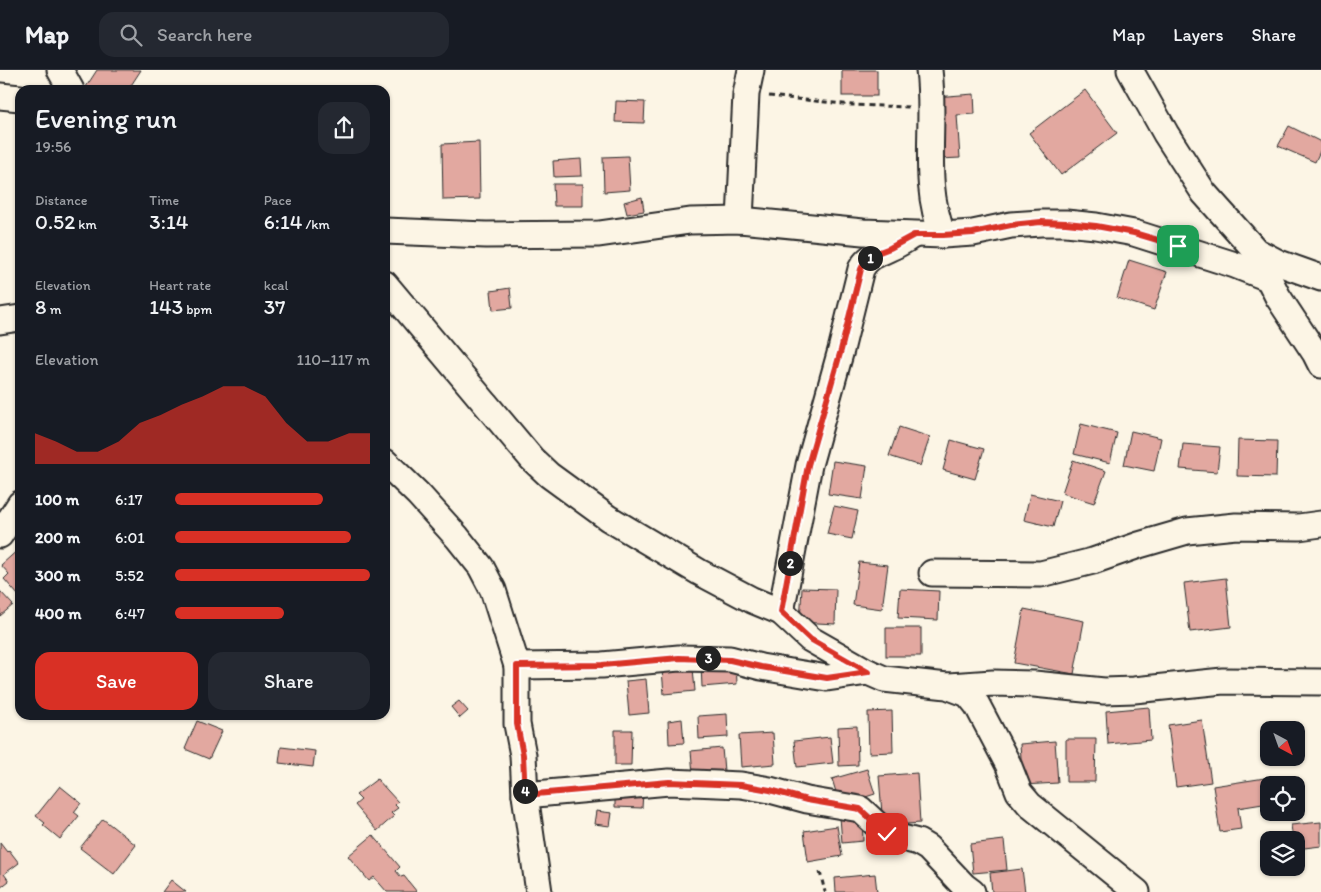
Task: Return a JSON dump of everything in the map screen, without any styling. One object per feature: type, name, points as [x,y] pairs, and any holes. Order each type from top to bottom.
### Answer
[{"type":"street","points":[[60,70],[68,85]]},
{"type":"street","points":[[740,220],[746,94],[751,70]]},
{"type":"street","points":[[929,70],[931,89],[931,192],[936,220],[943,235]]},
{"type":"street","points":[[1130,70],[1166,134],[1204,193],[1256,251],[1283,305],[1321,365]]},
{"type":"street","points":[[0,96],[15,98]]},
{"type":"street","points":[[390,231],[486,234],[599,234],[690,221],[740,220],[863,232],[943,235],[973,233],[1011,225],[1041,222],[1066,223],[1096,226],[1143,236],[1235,265],[1268,278]]},
{"type":"street","points":[[781,612],[808,465],[841,350],[861,269],[865,261],[877,253],[914,235]]},
{"type":"street","points":[[1256,251],[1278,263],[1321,278]]},
{"type":"street","points":[[390,293],[532,459],[549,475],[608,518],[720,583],[781,612],[810,639],[884,679],[897,682],[947,686],[993,683],[1034,684],[1104,691],[1223,682],[1321,682]]},
{"type":"street","points":[[0,321],[15,319]]},
{"type":"street","points":[[390,467],[458,536],[481,567],[493,590],[517,666],[517,724],[523,755],[525,795],[539,892]]},
{"type":"street","points":[[0,535],[15,512]]},
{"type":"street","points":[[932,573],[1041,574],[1093,561],[1187,531],[1236,526],[1298,527],[1321,524]]},
{"type":"street","points":[[517,666],[602,665],[679,658],[730,660],[827,678],[868,672]]},
{"type":"street","points":[[947,686],[968,694],[978,705],[1008,764],[1019,792],[1030,806],[1137,892]]},
{"type":"street","points":[[525,795],[669,782],[741,785],[770,790],[807,800],[860,809],[887,834],[918,842],[928,848],[958,881],[972,892]]},
{"type":"path","points":[[746,94],[852,105],[931,108]]},
{"type":"path","points":[[820,872],[825,892]]},
{"type":"building","points":[[97,70],[141,70],[131,85],[87,85]]},
{"type":"building","points":[[842,70],[877,70],[877,96],[842,96]]},
{"type":"building","points":[[1085,90],[1117,133],[1061,175],[1029,133]]},
{"type":"building","points":[[974,94],[975,114],[957,115],[960,158],[940,159],[935,97]]},
{"type":"building","points":[[616,101],[645,102],[644,123],[615,122]]},
{"type":"building","points":[[1289,126],[1321,142],[1321,149],[1315,162],[1278,146]]},
{"type":"building","points":[[479,142],[480,199],[443,200],[442,144]]},
{"type":"building","points":[[628,156],[630,190],[604,192],[603,157]]},
{"type":"building","points":[[581,159],[582,176],[554,177],[553,161]]},
{"type":"building","points":[[553,184],[583,184],[583,206],[554,206]]},
{"type":"building","points":[[642,197],[644,211],[627,214],[624,202]]},
{"type":"building","points":[[1129,260],[1167,272],[1154,310],[1117,298]]},
{"type":"building","points":[[510,288],[512,308],[493,310],[491,291]]},
{"type":"building","points":[[1081,424],[1117,433],[1110,463],[1074,454]]},
{"type":"building","points":[[899,427],[930,437],[920,466],[889,456]]},
{"type":"building","points":[[1131,431],[1161,438],[1154,471],[1124,465]]},
{"type":"building","points":[[951,440],[984,449],[975,479],[943,470]]},
{"type":"building","points":[[1238,440],[1277,441],[1276,477],[1237,476]]},
{"type":"building","points":[[1183,444],[1220,447],[1217,472],[1180,469]]},
{"type":"building","points":[[1073,460],[1106,471],[1094,503],[1062,493]]},
{"type":"building","points":[[833,461],[867,466],[862,499],[828,494]]},
{"type":"building","points":[[1030,494],[1060,501],[1053,527],[1024,520]]},
{"type":"building","points":[[834,506],[858,511],[852,539],[827,534]]},
{"type":"building","points":[[15,552],[15,591],[4,579],[9,574],[1,565]]},
{"type":"building","points":[[859,562],[888,565],[882,609],[853,605]]},
{"type":"building","points":[[1226,578],[1231,627],[1190,632],[1184,583]]},
{"type":"building","points":[[802,588],[836,589],[835,624],[800,622]]},
{"type":"building","points":[[900,589],[939,591],[938,620],[898,618]]},
{"type":"building","points":[[0,591],[13,605],[0,616]]},
{"type":"building","points":[[1024,609],[1084,621],[1074,674],[1014,663]]},
{"type":"building","points":[[886,628],[921,628],[921,656],[886,656]]},
{"type":"building","points":[[736,662],[737,684],[702,687],[701,665]]},
{"type":"building","points":[[693,668],[695,691],[664,694],[662,670]]},
{"type":"building","points":[[646,679],[649,713],[629,715],[626,681]]},
{"type":"building","points":[[459,701],[468,711],[460,718],[451,707]]},
{"type":"building","points":[[1149,707],[1151,740],[1108,744],[1106,711]]},
{"type":"building","points":[[892,711],[893,752],[869,753],[868,712]]},
{"type":"building","points":[[727,714],[728,737],[699,739],[698,716]]},
{"type":"building","points":[[682,719],[684,743],[669,744],[668,721]]},
{"type":"building","points":[[1202,720],[1211,782],[1176,787],[1168,725]]},
{"type":"building","points":[[197,721],[222,731],[209,759],[185,749]]},
{"type":"building","points":[[857,726],[858,765],[839,766],[838,727]]},
{"type":"building","points":[[615,730],[632,730],[631,765],[615,765]]},
{"type":"building","points":[[773,733],[775,764],[741,767],[739,735]]},
{"type":"building","points":[[830,737],[833,763],[797,767],[794,741]]},
{"type":"building","points":[[1066,739],[1096,739],[1095,782],[1066,782]]},
{"type":"building","points":[[1055,741],[1058,783],[1023,785],[1020,744]]},
{"type":"building","points":[[281,747],[315,751],[313,767],[279,763]]},
{"type":"building","points":[[722,748],[724,771],[693,774],[691,751]]},
{"type":"building","points":[[867,769],[875,794],[840,805],[832,779]]},
{"type":"building","points":[[917,773],[920,823],[883,826],[879,776]]},
{"type":"building","points":[[377,779],[398,802],[395,805],[398,808],[391,813],[394,816],[377,831],[355,805],[361,800],[356,795]]},
{"type":"building","points":[[1260,779],[1260,804],[1238,808],[1241,829],[1220,832],[1213,786]]},
{"type":"building","points":[[60,786],[81,803],[74,812],[79,816],[60,839],[43,825],[45,823],[36,816]]},
{"type":"building","points":[[615,792],[643,793],[642,808],[615,807]]},
{"type":"building","points":[[596,811],[612,813],[610,826],[594,824]]},
{"type":"building","points":[[862,816],[863,841],[842,843],[840,817]]},
{"type":"building","points":[[103,819],[136,845],[114,874],[80,848]]},
{"type":"building","points":[[1321,822],[1321,846],[1305,848],[1305,831],[1292,831],[1291,825]]},
{"type":"building","points":[[837,826],[842,856],[808,862],[804,831]]},
{"type":"building","points":[[373,835],[400,867],[396,871],[401,877],[404,876],[417,892],[387,892],[374,877],[369,881],[348,856]]},
{"type":"building","points":[[1004,840],[1007,870],[973,873],[970,844]]},
{"type":"building","points":[[0,843],[7,852],[9,850],[19,863],[4,874],[9,881],[0,888]]},
{"type":"building","points":[[1022,869],[1025,892],[992,892],[990,873]]},
{"type":"building","points":[[875,874],[877,892],[836,892],[835,878]]},
{"type":"building","points":[[171,880],[186,892],[162,892]]},
{"type":"route","points":[[887,834],[860,809],[807,800],[770,790],[741,785],[669,782],[525,795],[523,755],[517,724],[517,666],[602,665],[679,658],[730,660],[827,678],[868,672],[810,639],[781,612],[808,465],[841,350],[861,269],[865,261],[914,235],[973,233],[1011,225],[1041,222],[1096,226],[1134,233],[1178,246]]}]
